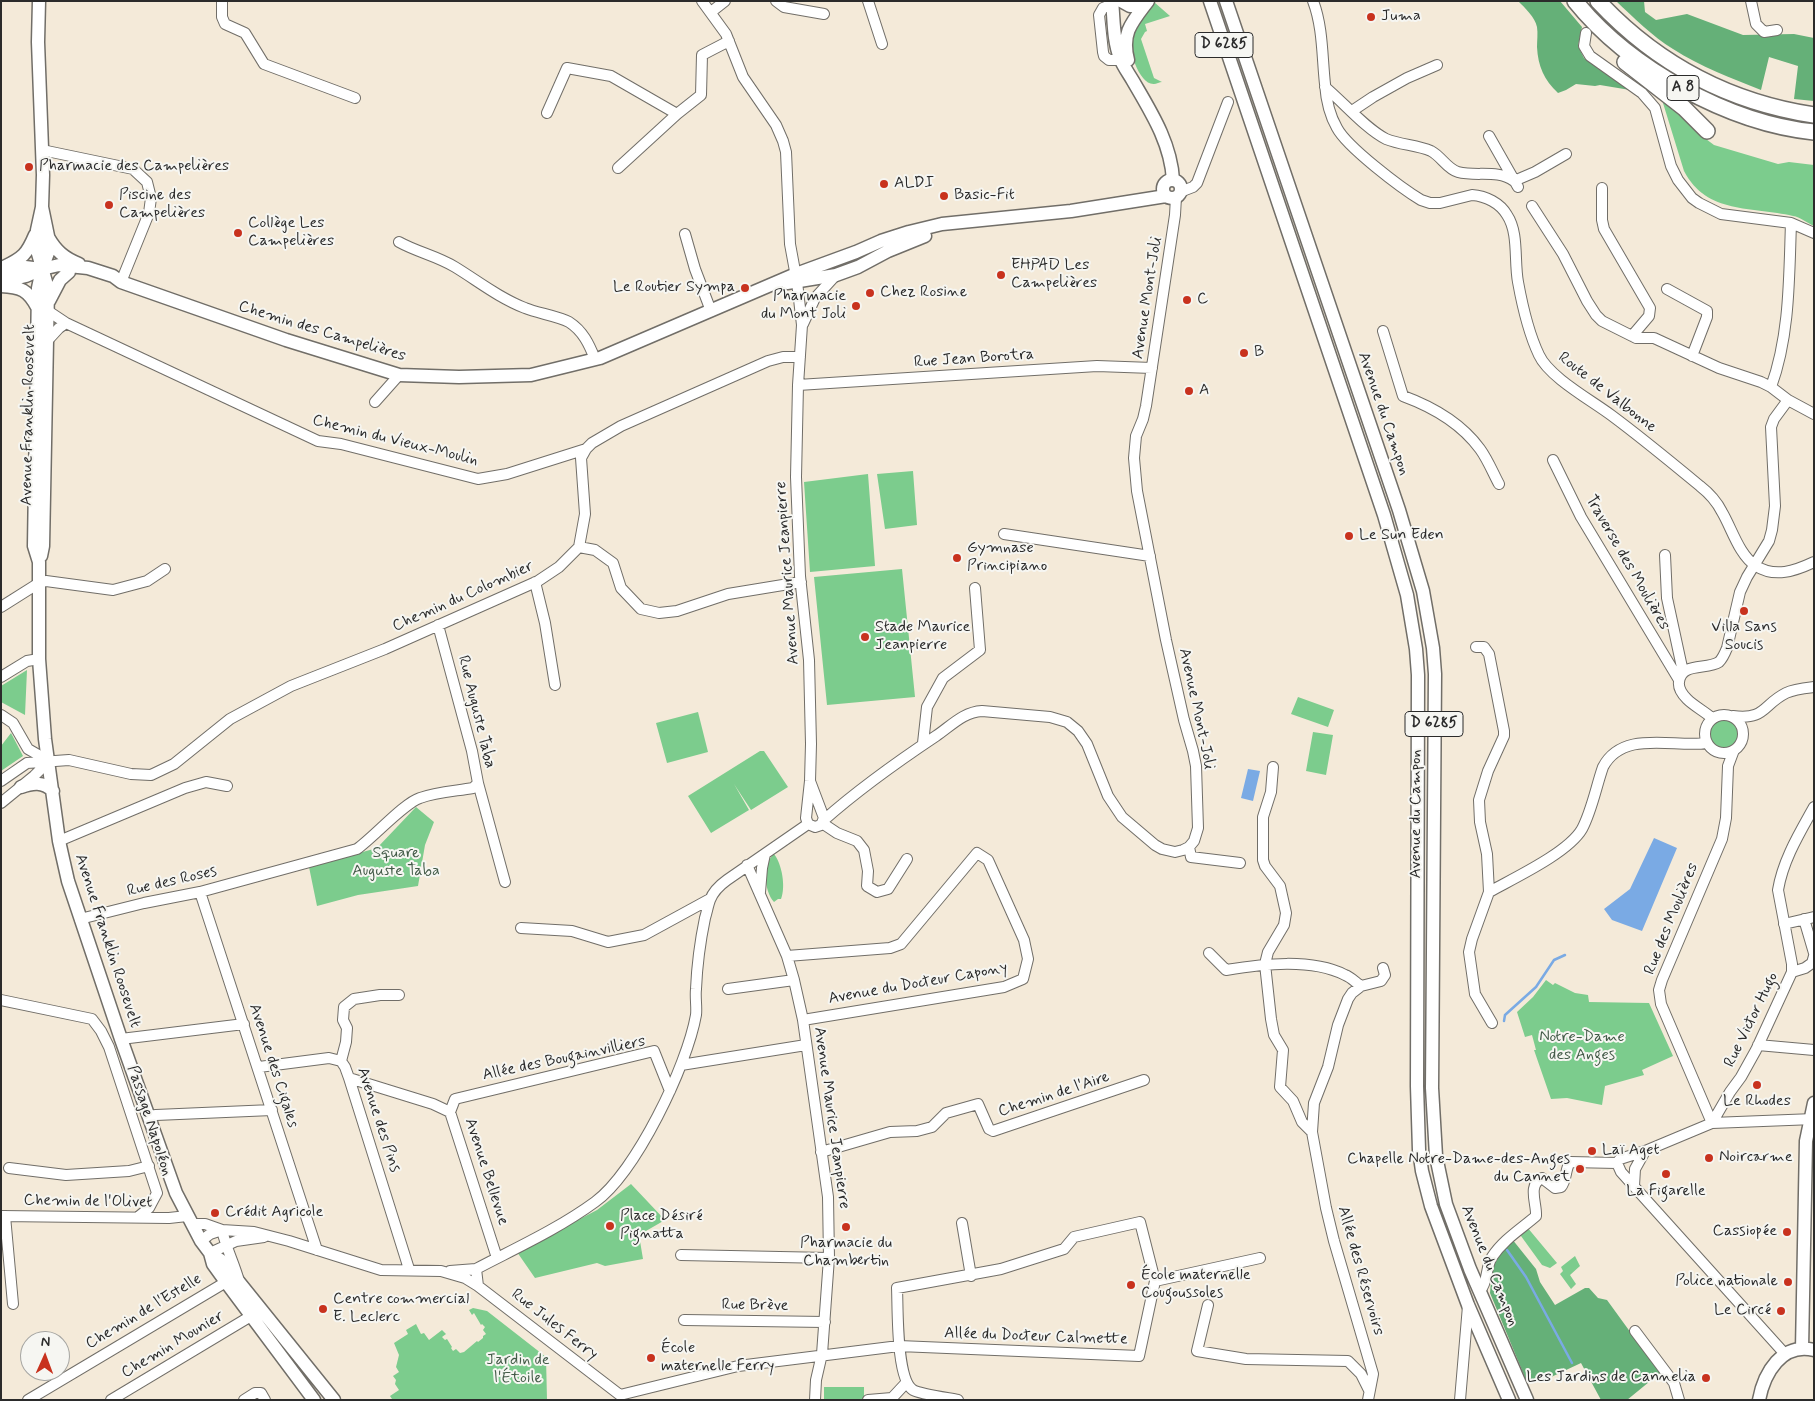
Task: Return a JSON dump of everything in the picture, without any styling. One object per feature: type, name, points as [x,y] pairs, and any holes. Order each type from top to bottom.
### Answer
[{"type":"highway","name":"A 8","points":[[1598,1],[1635,37],[1673,65],[1710,84],[1752,100],[1776,108],[1814,115]]},
{"type":"highway","name":"A 8","points":[[1576,3],[1628,52],[1680,87],[1746,117],[1786,128],[1814,132]]},
{"type":"highway","points":[[1576,3],[1611,49],[1684,108],[1708,131]]},
{"type":"main road","name":"Avenue Franklin Roosevelt","points":[[39,1],[38,42],[43,233],[38,254],[42,269],[38,288],[45,307],[42,341],[43,546],[38,562],[39,659],[48,761],[59,840],[68,881],[80,920],[185,1219],[210,1253],[213,1264],[311,1399]]},
{"type":"main road","name":"Avenue du Campon","points":[[1210,1],[1375,489],[1407,595],[1416,649],[1418,675],[1417,1086],[1422,1171],[1431,1206],[1468,1305],[1509,1400]]},
{"type":"main road","name":"Avenue du Campon","points":[[1226,1],[1399,510],[1425,599],[1435,674],[1432,1079],[1438,1171],[1454,1229],[1527,1400]]},
{"type":"main road","points":[[1147,3],[1130,6],[1115,2],[1115,39],[1120,60],[1165,140],[1170,153],[1173,180],[1180,184],[1174,195]]},
{"type":"main road","points":[[1132,80],[1125,50],[1125,36],[1147,3]]},
{"type":"main road","name":"Chemin des Campelières","points":[[797,278],[881,241],[942,224],[1071,211],[1174,195]]},
{"type":"main road","name":"Chemin des Campelières","points":[[42,269],[59,265],[88,268],[113,276],[120,282],[286,340],[399,375],[459,378],[531,375],[595,359],[773,284],[797,278],[836,275],[911,240],[978,221]]},
{"type":"main road","points":[[1,270],[26,254],[43,233],[60,254],[88,268]]},
{"type":"main road","points":[[1,270],[25,267],[42,269]]},
{"type":"main road","points":[[1,282],[26,276],[42,269]]},
{"type":"main road","name":"Chemin des Campelières","points":[[42,269],[59,273],[69,272],[86,275],[111,283],[120,282]]},
{"type":"main road","points":[[1,286],[23,289],[45,307],[60,280],[69,272]]},
{"type":"main road","points":[[21,787],[31,784],[42,784],[53,790]]},
{"type":"main road","points":[[1759,1400],[1763,1383],[1769,1372],[1785,1354],[1808,1350],[1806,1141],[1812,1123],[1814,1104]]},
{"type":"main road","name":"Avenue Franklin Roosevelt","points":[[210,1253],[222,1261],[334,1400]]},
{"type":"street","points":[[222,1],[222,17],[225,24],[245,33],[264,64],[355,98]]},
{"type":"street","name":"Avenue Maurice Jeanpierre","points":[[702,1],[726,34],[743,77],[771,116],[784,141],[790,244],[797,278],[802,325],[798,385],[796,477],[801,582],[808,641],[811,744],[807,813]]},
{"type":"street","points":[[711,12],[725,1]]},
{"type":"street","points":[[776,1],[784,7],[824,14]]},
{"type":"street","points":[[868,1],[882,44]]},
{"type":"street","name":"Route de Valbonne","points":[[1313,1],[1318,19],[1325,87],[1334,119],[1342,136],[1416,197],[1425,202],[1434,203],[1472,195],[1501,207],[1511,222],[1518,282],[1535,345],[1543,362],[1548,369],[1611,415],[1706,491],[1722,510],[1743,552],[1754,565]]},
{"type":"street","points":[[1751,1],[1756,24],[1764,32],[1777,30]]},
{"type":"street","points":[[1586,33],[1584,46],[1590,56],[1642,93],[1655,108],[1672,166],[1681,185],[1692,198],[1721,214],[1791,223],[1814,233]]},
{"type":"street","points":[[618,168],[677,114],[701,96],[702,55],[729,41]]},
{"type":"street","points":[[1352,111],[1372,97],[1407,78],[1437,65]]},
{"type":"street","points":[[547,113],[567,68],[611,76],[677,114]]},
{"type":"street","points":[[1325,87],[1378,135],[1402,145],[1430,150],[1454,170],[1480,175],[1497,174],[1506,176],[1516,184]]},
{"type":"street","points":[[1174,195],[1193,187],[1197,183],[1228,102]]},
{"type":"street","points":[[1489,136],[1516,184]]},
{"type":"street","points":[[42,150],[133,169],[147,182],[151,198],[149,213],[120,282]]},
{"type":"street","points":[[1516,184],[1566,154]]},
{"type":"street","points":[[1602,188],[1602,220],[1604,228],[1650,308],[1649,316],[1632,336]]},
{"type":"street","name":"Avenue Mont-Joli","points":[[1174,195],[1175,215],[1145,414],[1137,431],[1134,449],[1138,491],[1166,640],[1196,766],[1198,828],[1194,841],[1189,847]]},
{"type":"street","points":[[1532,206],[1563,254],[1587,301],[1602,321],[1632,336],[1654,338],[1719,368],[1752,378],[1771,387],[1788,400],[1814,414]]},
{"type":"street","points":[[1771,387],[1781,350],[1787,307],[1791,223]]},
{"type":"street","points":[[685,234],[710,311]]},
{"type":"street","points":[[399,242],[414,251],[435,256],[456,267],[478,283],[520,306],[568,321],[582,333],[595,359]]},
{"type":"street","points":[[802,325],[815,298],[836,275]]},
{"type":"street","points":[[1667,289],[1707,311],[1707,316],[1692,356]]},
{"type":"street","name":"Chemin du Vieux-Moulin","points":[[45,307],[66,323],[318,441],[341,444],[478,479],[507,474],[586,449]]},
{"type":"street","points":[[42,341],[66,323]]},
{"type":"street","points":[[1383,331],[1403,396],[1423,403],[1445,416],[1458,427],[1480,450],[1499,484]]},
{"type":"street","points":[[800,357],[783,357],[768,360],[622,426],[592,443],[581,458],[585,514],[579,547],[595,550],[613,563],[621,588],[641,609],[659,613],[677,611],[728,594],[801,582]]},
{"type":"street","name":"Rue Jean Borotra","points":[[798,385],[1097,366],[1152,368]]},
{"type":"street","points":[[375,402],[399,375]]},
{"type":"street","points":[[1681,676],[1688,669],[1719,662],[1724,656],[1740,592],[1771,536],[1774,517],[1774,490],[1770,427],[1788,400]]},
{"type":"street","name":"Traverse des Moulières","points":[[1553,460],[1581,517],[1681,676]]},
{"type":"street","points":[[1004,534],[1150,556]]},
{"type":"street","name":"Chemin du Colombier","points":[[1,781],[26,763],[69,760],[131,774],[151,775],[174,764],[230,719],[259,702],[291,686],[438,626],[536,582],[559,567],[579,547]]},
{"type":"street","points":[[1665,555],[1666,598],[1681,676],[1680,689],[1688,701],[1712,718]]},
{"type":"street","points":[[1754,565],[1777,573],[1794,571],[1814,562]]},
{"type":"street","points":[[1,607],[39,583],[46,581],[113,590],[146,581],[165,569]]},
{"type":"street","points":[[536,582],[555,684]]},
{"type":"street","points":[[923,743],[927,707],[943,678],[980,650],[976,588]]},
{"type":"street","name":"Rue Auguste Taba","points":[[271,874],[357,849],[369,841],[409,804],[419,798],[473,788],[478,783],[472,751],[438,626]]},
{"type":"street","points":[[1476,647],[1484,647],[1489,654],[1504,730],[1504,736],[1488,771],[1479,800],[1480,822],[1488,863],[1489,892],[1472,939],[1470,952],[1475,994],[1492,1023]]},
{"type":"street","points":[[1,677],[27,661],[39,659]]},
{"type":"street","points":[[1732,716],[1741,724],[1743,736],[1739,746],[1734,750],[1722,753],[1716,752],[1707,743],[1704,732],[1712,718],[1722,714],[1742,717],[1754,716],[1788,692],[1814,687]]},
{"type":"street","points":[[907,859],[888,889],[877,892],[867,886],[868,871],[864,850],[857,841],[837,833],[822,818],[815,809],[807,813],[808,824],[815,827],[822,818],[842,802],[923,743],[962,717],[976,711],[1060,719],[1078,731],[1087,744],[1108,796],[1122,816],[1155,845],[1162,850],[1175,852],[1189,847],[1191,857],[1240,863]]},
{"type":"street","points":[[1,715],[13,724],[28,749],[48,761],[21,787],[3,798]]},
{"type":"street","points":[[1489,892],[1558,852],[1576,838],[1585,823],[1607,760],[1612,755],[1623,748],[1637,744],[1707,743]]},
{"type":"street","name":"Rue des Moulières","points":[[1712,1123],[1661,1004],[1659,990],[1704,878],[1722,839],[1726,818],[1726,778],[1734,750]]},
{"type":"street","name":"Rue des Moulières","points":[[1716,752],[1724,767],[1726,778]]},
{"type":"street","points":[[1273,766],[1271,792],[1263,817],[1263,860],[1265,866],[1280,886],[1286,919],[1282,930],[1268,952],[1265,964],[1270,1019],[1274,1035],[1283,1050],[1280,1087],[1293,1101],[1302,1122],[1312,1132]]},
{"type":"street","name":"Avenue Maurice Jeanpierre","points":[[810,781],[822,818]]},
{"type":"street","points":[[59,840],[185,788],[206,782],[227,786]]},
{"type":"street","points":[[478,783],[505,882]]},
{"type":"street","name":"Rue Victor Hugo","points":[[1712,1123],[1741,1077],[1758,1045],[1792,972],[1779,897],[1780,880],[1792,846],[1814,807]]},
{"type":"street","points":[[441,1271],[476,1269],[540,1237],[596,1202],[620,1178],[646,1136],[670,1091],[681,1064],[696,1014],[695,991],[699,944],[710,899],[718,888],[747,865],[808,824]]},
{"type":"street","name":"Avenue du Docteur Capony","points":[[787,956],[890,948],[901,944],[977,853],[988,860],[1024,940],[1028,959],[1023,979],[1004,987],[803,1020]]},
{"type":"street","name":"Avenue Maurice Jeanpierre","points":[[760,893],[765,854]]},
{"type":"street","name":"Avenue Maurice Jeanpierre","points":[[747,865],[787,956],[794,980],[803,1020],[828,1197],[830,1258],[822,1354],[817,1374],[815,1400]]},
{"type":"street","name":"Rue des Roses","points":[[80,920],[144,903],[200,892],[271,874]]},
{"type":"street","name":"Avenue des Cigales","points":[[200,892],[259,1067],[317,1250]]},
{"type":"street","points":[[521,928],[572,932],[608,942],[644,935],[710,899]]},
{"type":"street","points":[[1784,924],[1809,918],[1814,948],[1812,964],[1792,972]]},
{"type":"street","points":[[1209,953],[1226,970],[1265,964],[1317,966],[1346,975],[1361,986],[1382,981],[1385,975],[1383,968]]},
{"type":"street","points":[[728,989],[794,980]]},
{"type":"street","name":"Allée des Réservoirs","points":[[1361,986],[1352,993],[1343,1010],[1328,1067],[1314,1104],[1312,1132],[1324,1200],[1334,1242],[1373,1374],[1369,1395]]},
{"type":"street","points":[[341,1061],[346,1042],[347,1028],[343,1020],[344,1007],[354,999],[380,994],[399,995]]},
{"type":"street","name":"Passage Napoléon","points":[[1,1000],[92,1019],[101,1030],[109,1047],[156,1193],[149,1208],[138,1217]]},
{"type":"street","points":[[121,1039],[244,1024]]},
{"type":"street","points":[[1758,1045],[1814,1050]]},
{"type":"street","points":[[681,1064],[806,1046]]},
{"type":"street","name":"Allée des Bougainvilliers","points":[[450,1112],[455,1099],[654,1051],[670,1091]]},
{"type":"street","name":"Avenue des Pins","points":[[259,1067],[329,1058],[341,1061],[349,1078],[410,1269]]},
{"type":"street","name":"Avenue Bellevue","points":[[349,1078],[433,1104],[450,1112],[497,1258]]},
{"type":"street","name":"Chemin de l'Aire","points":[[821,1152],[890,1132],[917,1132],[932,1127],[946,1113],[978,1104],[989,1130],[994,1131],[1144,1080]]},
{"type":"street","points":[[1701,1098],[1710,1102],[1725,1100]]},
{"type":"street","points":[[148,1116],[272,1110]]},
{"type":"street","points":[[1480,1291],[1485,1284],[1491,1258],[1514,1233],[1536,1216],[1533,1196],[1540,1179],[1542,1178],[1552,1187],[1558,1188],[1563,1186],[1570,1162],[1617,1163],[1620,1159],[1645,1152],[1712,1123],[1812,1123]]},
{"type":"street","points":[[1634,1186],[1635,1169],[1645,1152]]},
{"type":"street","points":[[1617,1163],[1621,1172],[1785,1354]]},
{"type":"street","points":[[8,1168],[66,1174],[129,1171],[148,1166]]},
{"type":"street","points":[[3,1216],[13,1304]]},
{"type":"street","name":"Chemin de l'Olivet","points":[[3,1216],[185,1219]]},
{"type":"street","name":"Rue Jules Ferry","points":[[185,1219],[222,1230],[254,1232],[289,1241],[381,1270],[441,1271],[465,1278],[620,1395],[738,1366],[822,1354]]},
{"type":"street","points":[[958,1400],[913,1390],[906,1383],[899,1346],[898,1288],[1001,1269],[1064,1248],[1074,1237],[1140,1222],[1155,1281],[1260,1258]]},
{"type":"street","points":[[962,1223],[971,1276]]},
{"type":"street","points":[[202,1241],[210,1234],[222,1230]]},
{"type":"street","name":"Avenue Franklin Roosevelt","points":[[222,1230],[240,1283]]},
{"type":"street","name":"Rue Jules Ferry","points":[[210,1253],[236,1241],[268,1236]]},
{"type":"street","points":[[234,1264],[242,1241]]},
{"type":"street","points":[[681,1255],[830,1258]]},
{"type":"street","points":[[476,1269],[478,1286]]},
{"type":"street","name":"Allée du Docteur Calmette","points":[[899,1346],[1139,1356],[1155,1281]]},
{"type":"street","name":"Chemin de l'Estelle","points":[[28,1400],[226,1282]]},
{"type":"street","points":[[1208,1305],[1198,1351],[1246,1359],[1348,1361],[1361,1374],[1369,1395]]},
{"type":"street","points":[[1460,1400],[1468,1305]]},
{"type":"street","name":"Chemin Mounier","points":[[112,1400],[251,1316]]},
{"type":"street","name":"Rue Brève","points":[[684,1320],[825,1322]]},
{"type":"street","points":[[1635,1331],[1674,1383],[1679,1400]]},
{"type":"street","points":[[1466,1342],[1471,1332],[1480,1333]]},
{"type":"street","points":[[822,1354],[899,1346]]},
{"type":"street","points":[[868,1400],[892,1398],[906,1383]]},
{"type":"street","points":[[311,1399],[325,1388]]},
{"type":"street","points":[[244,1400],[255,1393],[261,1393],[265,1400]]},
{"type":"green space","points":[[1518,1],[1560,1],[1582,27],[1578,46],[1584,58],[1630,90],[1600,85],[1576,84],[1558,93],[1545,78],[1540,66],[1536,23]]},
{"type":"green space","points":[[1616,1],[1644,1],[1645,12],[1656,20],[1687,14],[1743,35],[1794,34],[1814,38],[1814,101],[1794,99],[1798,66],[1769,57],[1761,90],[1705,67],[1673,49],[1650,33]]},
{"type":"green space","points":[[1154,2],[1170,16],[1145,24],[1147,31],[1141,39],[1154,78],[1162,82],[1154,84],[1149,83],[1139,72],[1135,64],[1130,41],[1135,28]]},
{"type":"green space","points":[[1663,103],[1670,103],[1706,134],[1706,139],[1714,145],[1778,164],[1789,162],[1814,165],[1814,226],[1796,217],[1732,206],[1718,202],[1705,195],[1694,185],[1684,171]]},
{"type":"green space","points":[[913,471],[917,525],[885,529],[877,474]]},
{"type":"green space","points":[[868,474],[875,566],[810,572],[804,482]]},
{"type":"green space","name":"Stade Maurice Jeanpierre","points":[[902,569],[915,697],[827,705],[814,577]]},
{"type":"green space","points":[[27,670],[25,715],[1,702],[1,686]]},
{"type":"green space","points":[[1298,697],[1334,710],[1328,727],[1291,714]]},
{"type":"green space","points":[[698,712],[708,752],[667,763],[656,723]]},
{"type":"green space","points":[[1724,717],[1730,718],[1735,722],[1739,727],[1739,739],[1735,744],[1730,748],[1724,749],[1718,748],[1713,744],[1709,739],[1708,733],[1709,727],[1713,722],[1718,718]]},
{"type":"green space","points":[[1313,732],[1333,735],[1326,775],[1306,771]]},
{"type":"green space","points":[[11,733],[23,756],[1,771],[1,746]]},
{"type":"green space","points":[[760,751],[764,751],[788,787],[751,810],[734,784],[749,810],[711,833],[688,796]]},
{"type":"green space","name":"Square Auguste Taba","points":[[416,807],[434,822],[425,845],[418,886],[358,895],[317,906],[309,867],[377,848]]},
{"type":"green space","points":[[774,854],[781,869],[783,888],[781,899],[774,902],[766,885],[766,871],[770,858]]},
{"type":"green space","name":"Notre-Dame des Anges","points":[[1546,980],[1553,985],[1555,983],[1575,993],[1588,995],[1589,1002],[1649,1003],[1673,1056],[1642,1070],[1644,1075],[1605,1086],[1602,1105],[1567,1098],[1551,1099],[1534,1050],[1536,1050],[1532,1035],[1525,1037],[1517,1012],[1533,997]]},
{"type":"green space","name":"Place Désiré Pignatta","points":[[631,1184],[665,1220],[639,1235],[643,1259],[605,1266],[597,1263],[535,1278],[517,1252],[597,1210]]},
{"type":"green space","points":[[1527,1227],[1557,1263],[1550,1268],[1542,1265],[1521,1236],[1521,1233]]},
{"type":"green space","points":[[1512,1239],[1536,1269],[1540,1282],[1555,1305],[1585,1288],[1589,1288],[1598,1298],[1607,1300],[1660,1373],[1627,1400],[1601,1400],[1581,1363],[1549,1378],[1526,1380],[1490,1293],[1493,1260]]},
{"type":"green space","points":[[1575,1256],[1580,1266],[1570,1275],[1576,1284],[1571,1289],[1560,1274],[1563,1271],[1561,1267]]},
{"type":"green space","name":"Jardin de l'Étoile","points":[[473,1308],[487,1311],[546,1357],[547,1400],[392,1399],[390,1396],[399,1390],[393,1376],[399,1372],[396,1367],[399,1355],[394,1343],[408,1334],[406,1330],[416,1324],[421,1334],[424,1333],[429,1340],[442,1330],[446,1334],[442,1337],[445,1340],[447,1339],[453,1351],[456,1349],[460,1353],[464,1352],[486,1334],[483,1330],[485,1327],[481,1325],[474,1313],[472,1315],[469,1310]]},
{"type":"green space","points":[[824,1387],[864,1387],[864,1400],[824,1400]]},
{"type":"water","points":[[1248,769],[1260,771],[1253,801],[1241,798]]},
{"type":"water","points":[[1654,838],[1677,848],[1642,931],[1612,920],[1604,909],[1630,889]]},
{"type":"waterway","points":[[1504,1021],[1505,1015],[1536,987],[1554,960],[1565,955]]},
{"type":"waterway","points":[[1507,1250],[1526,1277],[1572,1363]]},
{"type":"place","name":"Juma","points":[[1371,17]]},
{"type":"place","name":"Pharmacie des Campelières","points":[[29,167]]},
{"type":"place","name":"ALDI","points":[[884,184]]},
{"type":"place","name":"Basic-Fit","points":[[944,196]]},
{"type":"place","name":"Piscine des Campelières","points":[[109,205]]},
{"type":"place","name":"Collège Les Campelières","points":[[238,233]]},
{"type":"place","name":"EHPAD Les Campelières","points":[[1001,275]]},
{"type":"place","name":"Le Routier Sympa","points":[[745,288]]},
{"type":"place","name":"Chez Rosine","points":[[870,293]]},
{"type":"place","name":"C","points":[[1187,300]]},
{"type":"place","name":"Pharmacie du Mont Joli","points":[[856,306]]},
{"type":"place","name":"B","points":[[1244,353]]},
{"type":"place","name":"A","points":[[1189,391]]},
{"type":"place","name":"Le Sun Eden","points":[[1349,536]]},
{"type":"place","name":"Gymnase Principiano","points":[[957,558]]},
{"type":"place","name":"Villa Sans Soucis","points":[[1744,611]]},
{"type":"place","name":"Stade Maurice Jeanpierre","points":[[865,637]]},
{"type":"place","name":"Le Rhodes","points":[[1757,1085]]},
{"type":"place","name":"Laï Aget","points":[[1592,1151]]},
{"type":"place","name":"Noircarme","points":[[1709,1158]]},
{"type":"place","name":"Chapelle Notre-Dame-des-Anges du Cannet","points":[[1580,1169]]},
{"type":"place","name":"La Figarelle","points":[[1666,1174]]},
{"type":"place","name":"Crédit Agricole","points":[[215,1213]]},
{"type":"place","name":"Place Désiré Pignatta","points":[[610,1226]]},
{"type":"place","name":"Pharmacie du Chambertin","points":[[846,1227]]},
{"type":"place","name":"Cassiopée","points":[[1787,1232]]},
{"type":"place","name":"Police nationale","points":[[1788,1282]]},
{"type":"place","name":"École maternelle Cougoussoles","points":[[1131,1285]]},
{"type":"place","name":"Centre commercial E. Leclerc","points":[[323,1309]]},
{"type":"place","name":"Le Circé","points":[[1781,1311]]},
{"type":"place","name":"École maternelle Ferry","points":[[651,1358]]},
{"type":"place","name":"Les Jardins de Cannelia","points":[[1706,1378]]}]
